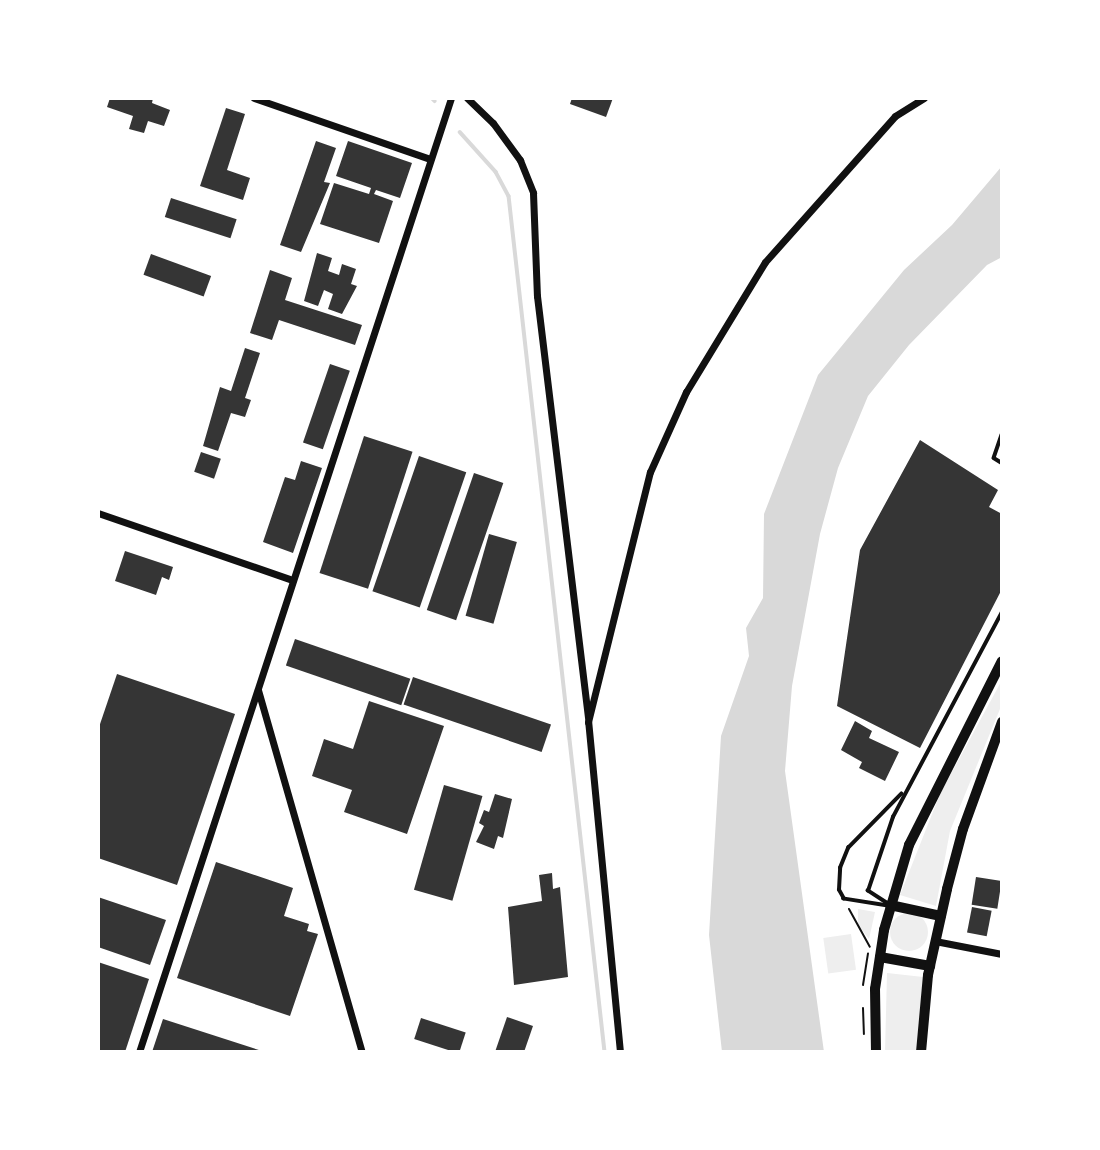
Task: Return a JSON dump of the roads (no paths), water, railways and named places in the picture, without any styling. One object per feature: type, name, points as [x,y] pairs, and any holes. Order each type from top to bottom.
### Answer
[{"type":"highway","points":[[876,1052],[880,957],[890,905],[917,826],[1002,661]]},
{"type":"highway","points":[[922,1052],[930,966],[941,916],[963,829],[1002,722]]},
{"type":"highway","points":[[890,905],[941,916]]},
{"type":"highway","points":[[880,957],[930,966]]},
{"type":"street","points":[[254,98],[430,159]]},
{"type":"street","points":[[139,1052],[451,98]]},
{"type":"street","points":[[467,98],[493,123],[520,160],[533,193],[537,296],[589,722],[620,1052]]},
{"type":"street","points":[[589,722],[634,523],[650,472],[685,392],[765,262],[895,116],[924,98]]},
{"type":"street","points":[[98,513],[293,580]]},
{"type":"street","points":[[257,689],[362,1052]]},
{"type":"street","points":[[935,941],[1002,954]]},
{"type":"lane","points":[[1002,435],[994,458],[1002,463]]},
{"type":"lane","points":[[890,905],[868,891],[905,790],[1002,612]]},
{"type":"lane","points":[[890,905],[844,899],[839,890],[840,868],[848,848],[905,790]]},
{"type":"waterway","points":[[432,98],[435,101]]},
{"type":"waterway","points":[[460,132],[496,172],[509,196],[605,1052]]}]
